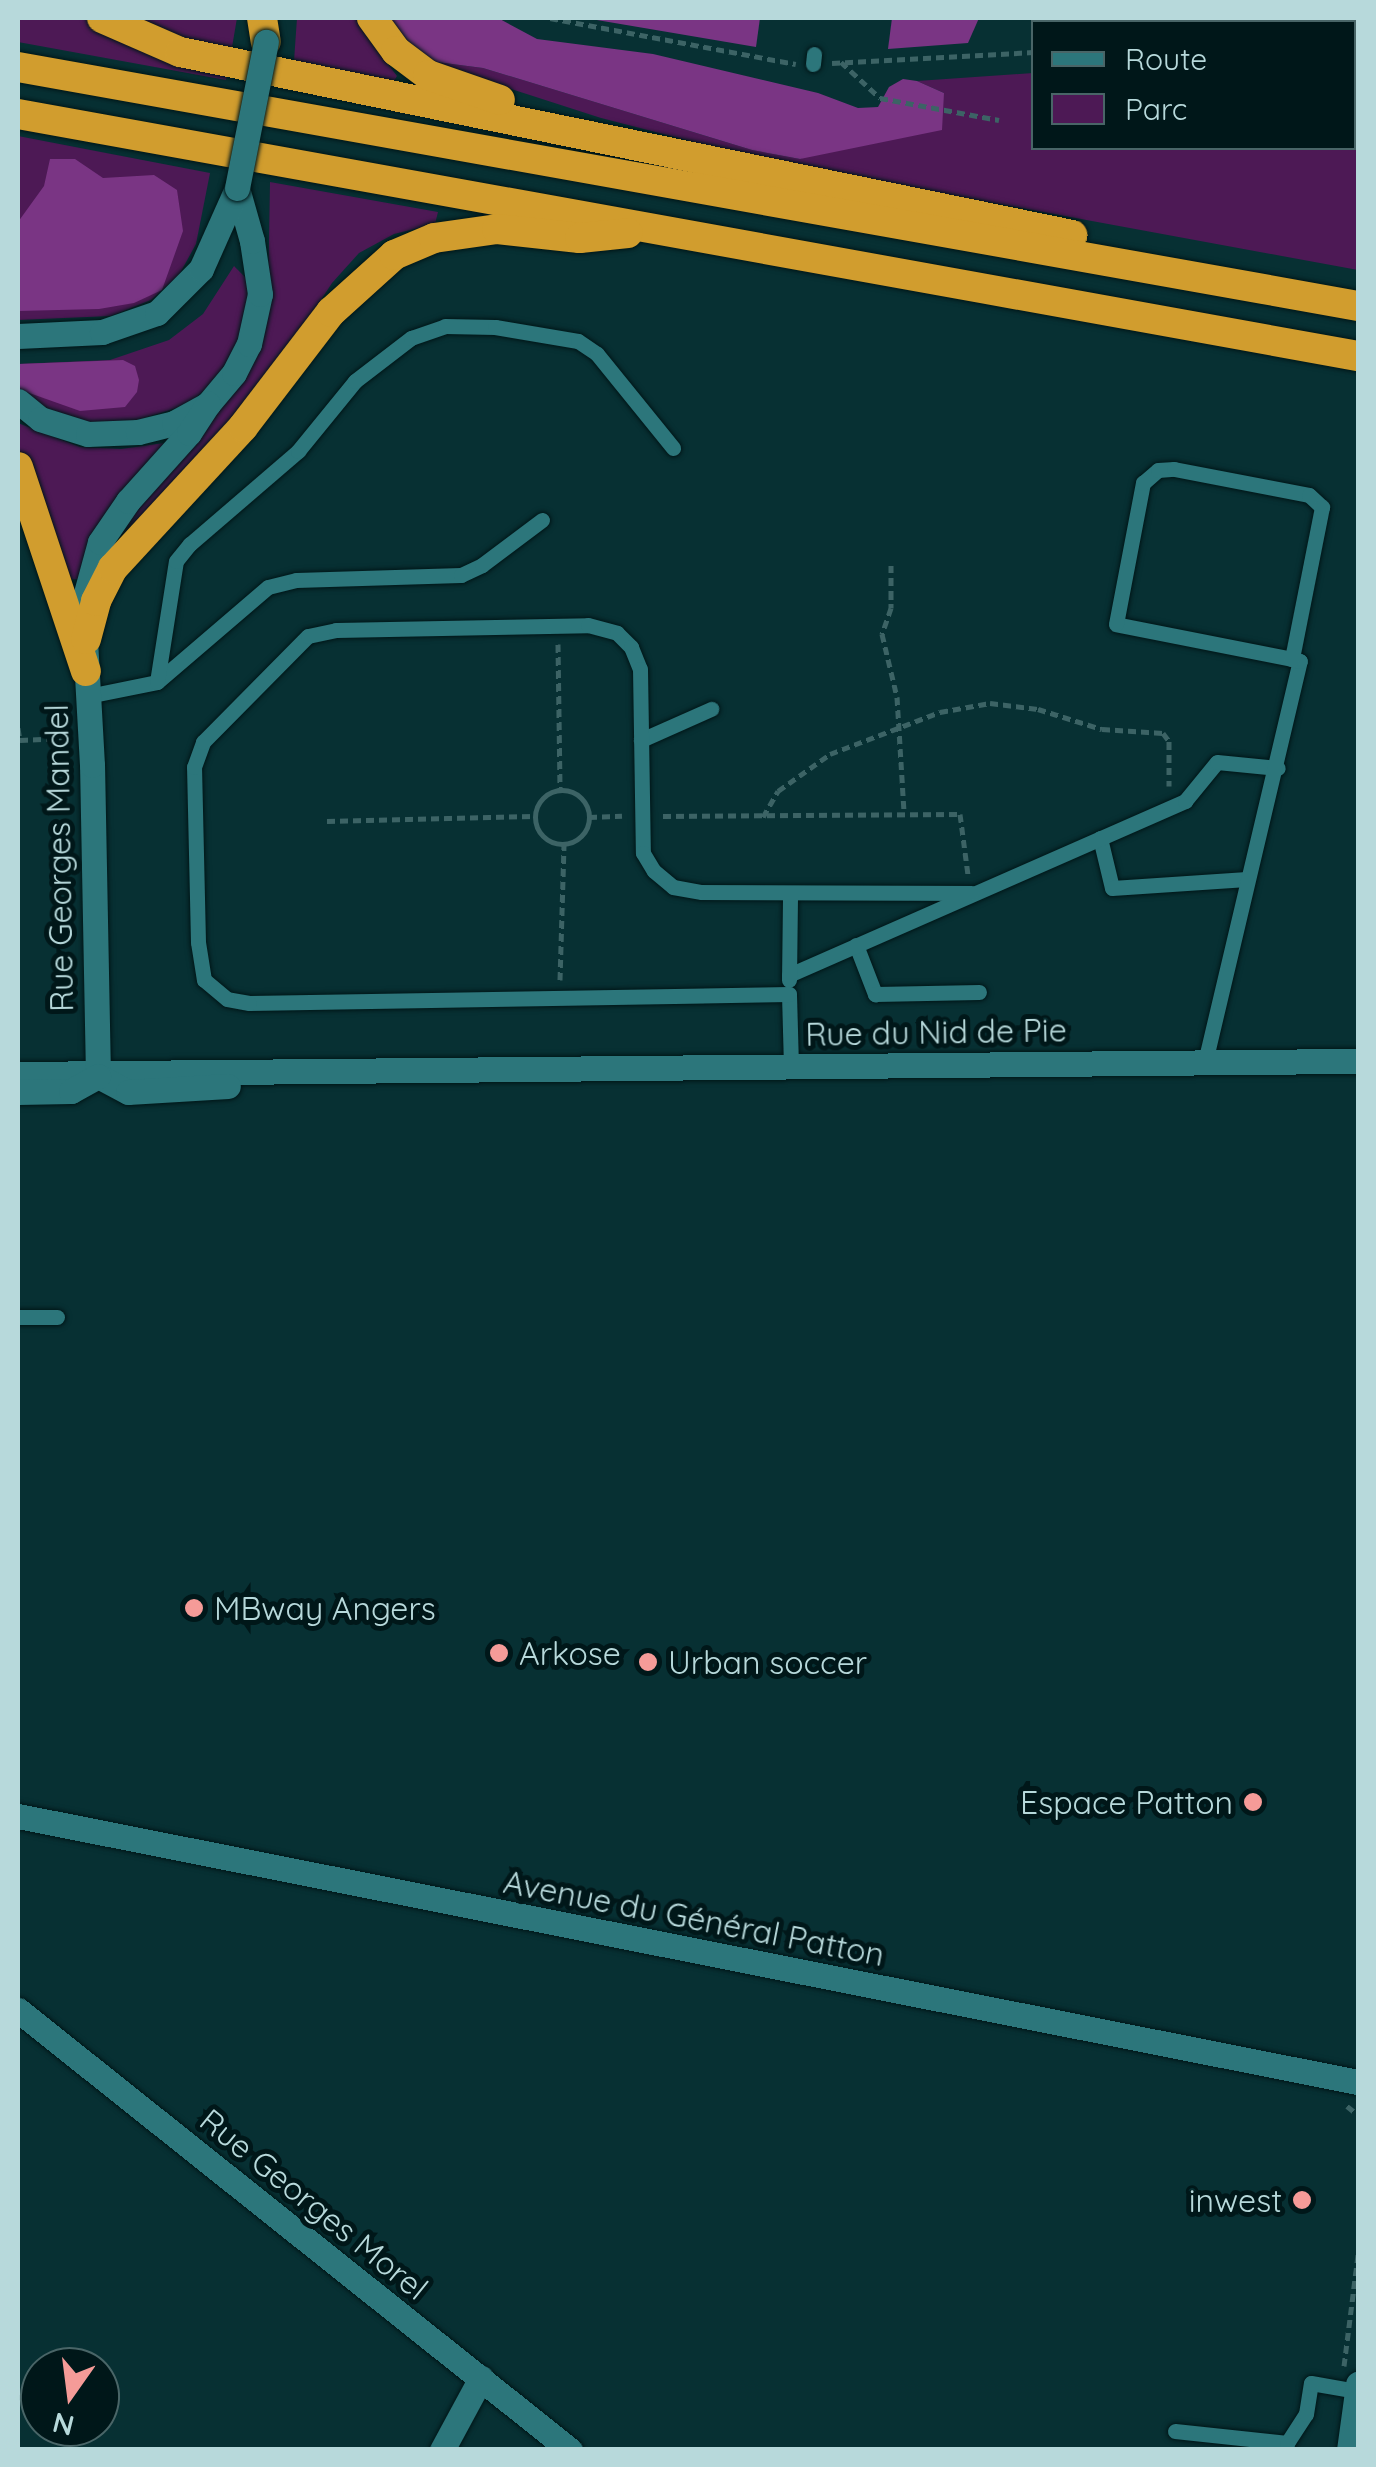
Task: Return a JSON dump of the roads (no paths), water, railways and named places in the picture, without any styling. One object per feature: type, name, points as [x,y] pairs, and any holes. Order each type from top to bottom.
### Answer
[{"type":"highway","points":[[102,18],[180,52],[1204,262],[1276,291]]},
{"type":"highway","points":[[372,18],[396,51],[428,75],[616,140]]},
{"type":"highway","points":[[18,68],[1358,306]]},
{"type":"highway","points":[[18,114],[1358,356]]},
{"type":"highway","points":[[86,639],[113,568],[243,428],[331,312],[394,255],[434,238],[497,228],[580,238],[663,230]]},
{"type":"highway","points":[[18,467],[87,684]]},
{"type":"street","points":[[18,336],[102,332],[157,313],[201,269],[238,188],[266,26]]},
{"type":"street","name":"Rue Georges Mandel","points":[[98,1076],[83,604],[100,542],[128,500],[188,433],[234,372],[249,344],[258,306],[258,267],[238,188]]},
{"type":"street","points":[[18,401],[40,420],[88,434],[138,432],[174,423],[208,404]]},
{"type":"street","name":"Rue du Nid de Pie","points":[[18,1074],[98,1076],[128,1092],[156,1093],[515,1072],[1358,1061]]},
{"type":"street","points":[[18,1092],[71,1091],[98,1076]]},
{"type":"street","name":"Avenue du Général Patton","points":[[18,1816],[1358,2082]]},
{"type":"street","name":"Rue Georges Morel","points":[[18,2010],[570,2450]]},
{"type":"street","points":[[442,2450],[481,2378]]},
{"type":"street","points":[[1349,2450],[1354,2389]]},
{"type":"lane","points":[[157,682],[176,561],[190,544],[298,451],[355,380],[412,338],[445,326],[495,327],[578,342],[597,354],[674,448]]},
{"type":"lane","points":[[1204,1062],[1278,768],[1300,661],[1116,624],[1144,483],[1158,470],[1174,469],[1309,495],[1322,507],[1292,659]]},
{"type":"lane","points":[[87,684],[157,682],[268,587],[296,580],[461,575],[482,566],[542,520]]},
{"type":"lane","points":[[789,994],[248,1004],[227,999],[204,980],[198,942],[194,767],[203,742],[308,636],[336,630],[588,625],[616,633],[631,646],[640,670],[643,853],[654,871],[673,887],[702,892],[970,893]]},
{"type":"lane","points":[[641,740],[712,708]]},
{"type":"lane","points":[[789,975],[1185,801],[1217,762],[1235,760],[1278,768]]},
{"type":"lane","points":[[1100,838],[1112,888],[1247,879]]},
{"type":"lane","points":[[790,893],[791,1066]]},
{"type":"lane","points":[[856,945],[875,994],[980,992]]},
{"type":"lane","points":[[18,1317],[57,1317]]},
{"type":"lane","points":[[1175,2432],[1287,2443],[1306,2414],[1311,2383],[1354,2389]]},
{"type":"place","name":"MBway Angers","points":[[194,1608]]},
{"type":"place","name":"Arkose","points":[[499,1653]]},
{"type":"place","name":"Urban soccer","points":[[648,1662]]},
{"type":"place","name":"Espace Patton","points":[[1253,1802]]},
{"type":"place","name":"inwest","points":[[1302,2200]]}]
